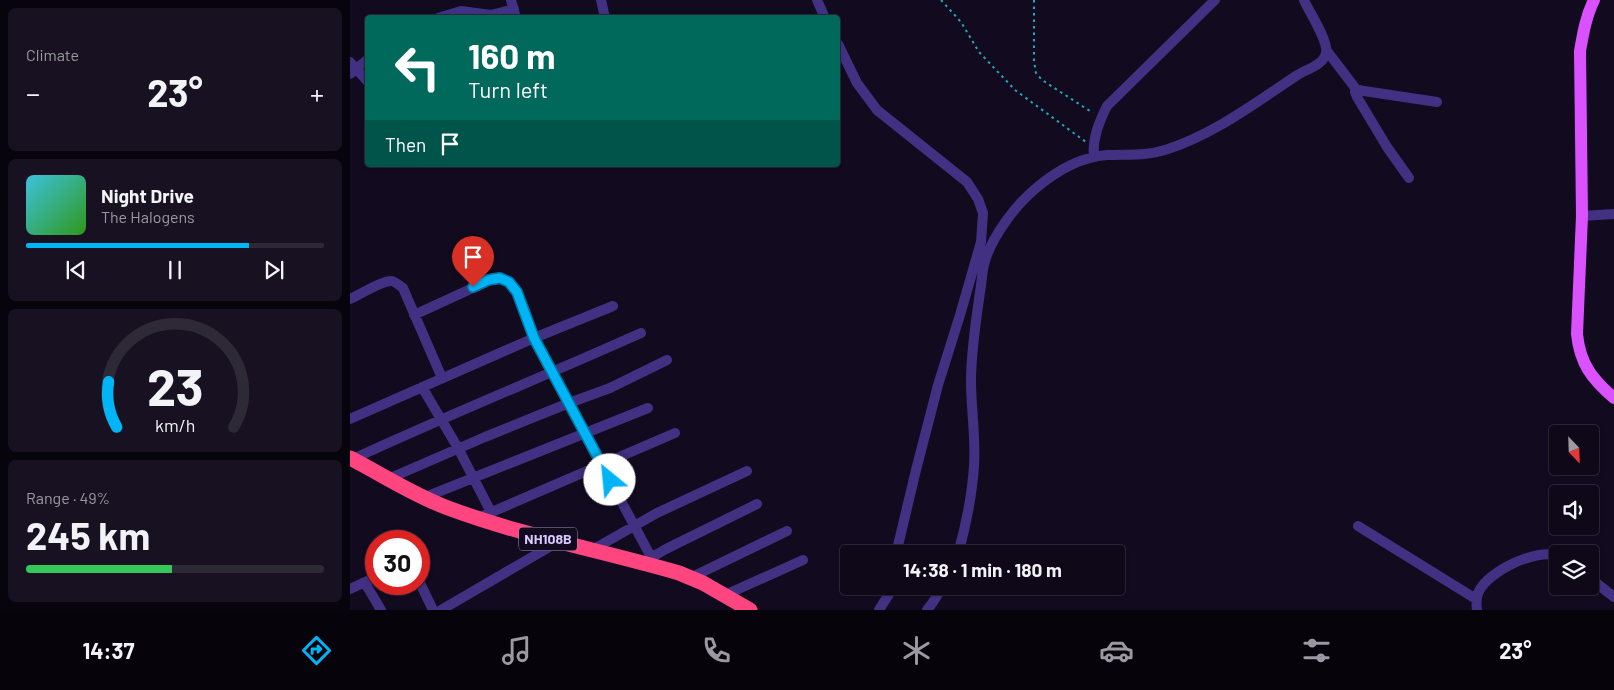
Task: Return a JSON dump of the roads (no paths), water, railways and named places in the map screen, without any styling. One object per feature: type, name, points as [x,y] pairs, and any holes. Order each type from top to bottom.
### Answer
[{"type":"highway","name":"NH108B","points":[[351,459],[423,498],[484,515],[558,542],[647,560],[690,578],[750,610]]},
{"type":"main road","points":[[1594,0],[1580,51],[1582,216],[1577,334],[1578,350],[1590,375],[1614,398]]},
{"type":"street","points":[[601,0],[604,15]]},
{"type":"street","points":[[817,0],[824,15]]},
{"type":"street","points":[[1094,157],[1092,145],[1107,106],[1215,0]]},
{"type":"street","points":[[1304,0],[1325,42],[1327,51],[1356,89],[1357,97],[1387,147],[1409,178]]},
{"type":"street","points":[[448,15],[461,11],[491,15],[514,9]]},
{"type":"street","points":[[840,48],[857,83],[877,110],[967,182],[978,199],[983,213],[981,242],[938,385],[898,545]]},
{"type":"street","points":[[961,545],[967,524],[974,465],[971,381],[974,333],[986,258],[996,237],[1009,217],[1033,190],[1059,170],[1086,158],[1106,155],[1146,154],[1165,150],[1192,139],[1268,96],[1299,74],[1317,65],[1324,58],[1327,51]]},
{"type":"street","points":[[365,61],[352,68],[365,79]]},
{"type":"street","points":[[1356,89],[1437,102]]},
{"type":"street","points":[[1582,216],[1614,214]]},
{"type":"street","points":[[414,314],[488,280],[500,278],[509,282],[517,292],[534,338],[634,525],[647,560],[757,504]]},
{"type":"street","points":[[350,300],[391,281],[403,288],[442,378]]},
{"type":"street","points":[[350,418],[534,338],[613,306]]},
{"type":"street","points":[[351,459],[641,334]]},
{"type":"street","points":[[388,479],[458,448],[610,388],[667,360]]},
{"type":"street","points":[[422,387],[474,478],[484,515],[675,433]]},
{"type":"street","points":[[423,498],[648,408]]},
{"type":"street","points":[[592,550],[634,525],[746,471]]},
{"type":"street","points":[[1358,526],[1476,599]]},
{"type":"street","points":[[690,578],[787,531]]},
{"type":"street","points":[[441,610],[558,542]]},
{"type":"street","points":[[1477,610],[1476,599],[1490,577],[1512,564],[1538,555],[1549,554]]},
{"type":"street","points":[[725,595],[803,560]]},
{"type":"street","points":[[350,590],[365,583]]},
{"type":"street","points":[[1599,585],[1614,597]]},
{"type":"street","points":[[372,595],[381,610]]},
{"type":"street","points":[[425,595],[432,610]]},
{"type":"street","points":[[879,610],[888,595]]},
{"type":"street","points":[[927,610],[937,595]]}]
